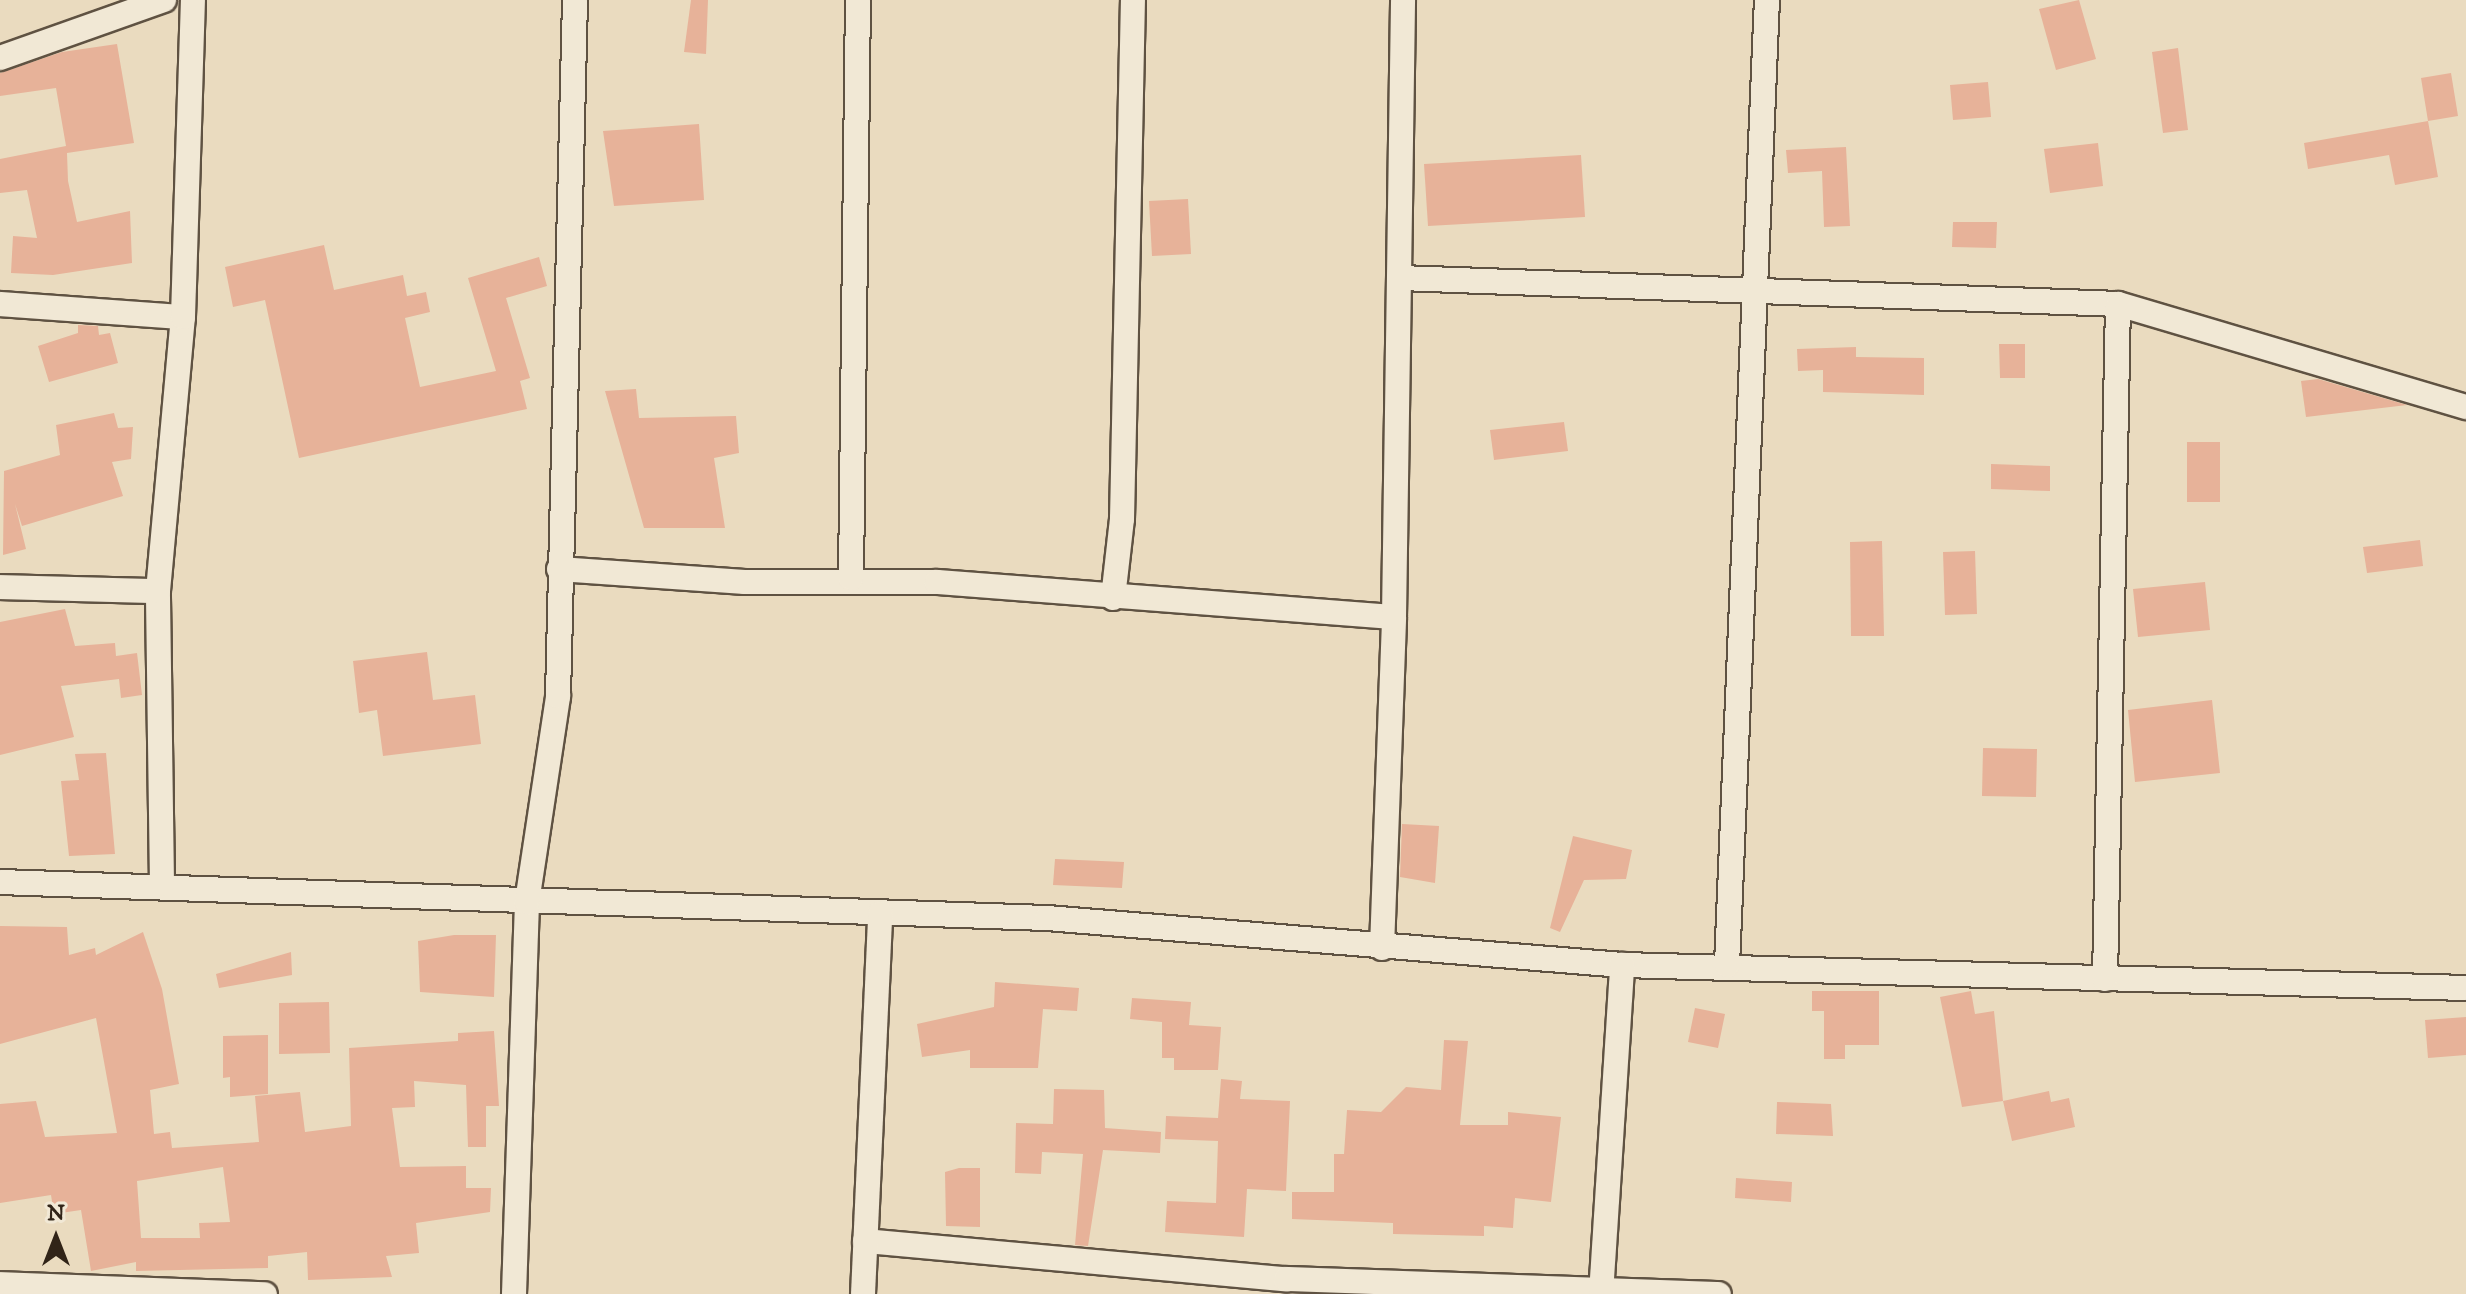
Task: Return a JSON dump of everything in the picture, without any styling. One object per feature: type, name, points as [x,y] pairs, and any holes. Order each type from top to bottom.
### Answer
[{"type":"street","points":[[0,58],[122,7],[164,0]]},
{"type":"street","points":[[162,884],[158,591],[183,317],[193,0]]},
{"type":"street","points":[[514,1294],[527,902],[556,739],[575,0]]},
{"type":"street","points":[[851,578],[858,0]]},
{"type":"street","points":[[1113,598],[1122,519],[1133,0]]},
{"type":"street","points":[[1382,948],[1394,617],[1403,0]]},
{"type":"street","points":[[1727,965],[1767,0]]},
{"type":"street","points":[[1400,278],[1753,294],[2118,304],[2466,407]]},
{"type":"street","points":[[2105,979],[2118,304]]},
{"type":"street","points":[[0,306],[183,317]]},
{"type":"street","points":[[559,569],[745,582],[851,578],[1394,617]]},
{"type":"street","points":[[0,587],[158,591]]},
{"type":"street","points":[[0,882],[162,884],[527,902],[1047,918],[1382,948],[1622,965],[1727,965],[2466,988]]},
{"type":"street","points":[[863,1294],[880,913]]},
{"type":"street","points":[[1601,1293],[1622,965]]},
{"type":"street","points":[[865,1241],[1286,1286],[1719,1294]]},
{"type":"street","points":[[0,1284],[265,1294]]},
{"type":"building","points":[[691,0],[708,0],[706,54],[684,52]]},
{"type":"building","points":[[2079,0],[2096,59],[2056,70],[2039,9]]},
{"type":"building","points":[[117,44],[134,143],[67,153],[68,181],[77,222],[130,211],[132,263],[53,275],[11,273],[13,236],[37,238],[27,190],[0,193],[0,159],[66,146],[56,88],[0,96],[0,73],[62,52]]},
{"type":"building","points":[[2178,48],[2188,130],[2163,133],[2152,52]]},
{"type":"building","points":[[2451,73],[2458,116],[2428,121],[2421,78]]},
{"type":"building","points":[[1988,82],[1991,117],[1953,120],[1950,85]]},
{"type":"building","points":[[2428,121],[2438,177],[2395,185],[2389,155],[2308,169],[2304,143]]},
{"type":"building","points":[[699,124],[704,200],[614,206],[603,131]]},
{"type":"building","points":[[2098,143],[2103,186],[2050,193],[2044,149]]},
{"type":"building","points":[[1846,147],[1850,226],[1824,227],[1822,171],[1788,173],[1786,150]]},
{"type":"building","points":[[1581,155],[1585,217],[1428,226],[1424,164]]},
{"type":"building","points":[[1188,199],[1191,254],[1152,256],[1149,201]]},
{"type":"building","points":[[1953,222],[1997,222],[1996,248],[1952,247]]},
{"type":"building","points":[[324,245],[334,290],[403,275],[407,296],[426,292],[430,312],[405,318],[420,387],[496,371],[468,278],[539,257],[547,286],[506,298],[530,378],[520,381],[527,409],[299,458],[265,300],[233,307],[225,267]]},
{"type":"building","points":[[78,325],[98,326],[99,335],[110,333],[118,363],[49,382],[38,346],[78,333]]},
{"type":"building","points":[[1999,344],[2025,344],[2025,378],[2000,378]]},
{"type":"building","points":[[1856,347],[1856,357],[1924,358],[1924,395],[1823,392],[1823,370],[1798,371],[1797,349]]},
{"type":"building","points":[[2318,379],[2407,405],[2306,417],[2301,381]]},
{"type":"building","points":[[636,389],[639,418],[736,416],[739,453],[714,458],[725,528],[644,528],[605,391]]},
{"type":"building","points":[[114,413],[118,428],[133,427],[131,459],[112,462],[123,496],[22,526],[15,504],[26,549],[3,555],[4,471],[60,455],[56,425]]},
{"type":"building","points":[[1564,422],[1568,451],[1494,460],[1490,430]]},
{"type":"building","points":[[2187,442],[2220,442],[2220,502],[2187,502]]},
{"type":"building","points":[[1991,464],[2050,466],[2050,491],[1991,489]]},
{"type":"building","points":[[2420,540],[2423,566],[2367,573],[2363,547]]},
{"type":"building","points":[[1882,541],[1884,636],[1851,636],[1850,542]]},
{"type":"building","points":[[1975,551],[1977,614],[1945,615],[1943,552]]},
{"type":"building","points":[[2205,582],[2210,630],[2138,637],[2133,589]]},
{"type":"building","points":[[65,609],[75,646],[115,643],[116,656],[137,653],[142,695],[121,698],[119,679],[61,686],[74,737],[0,755],[0,622]]},
{"type":"building","points":[[427,652],[433,700],[475,695],[481,744],[383,756],[377,710],[359,713],[353,661]]},
{"type":"building","points":[[2212,700],[2220,773],[2135,782],[2128,710]]},
{"type":"building","points":[[1983,748],[2037,749],[2036,797],[1982,796]]},
{"type":"building","points":[[106,753],[115,854],[69,856],[61,781],[79,780],[75,754]]},
{"type":"building","points":[[1402,824],[1439,826],[1435,883],[1400,877]]},
{"type":"building","points":[[1573,836],[1632,850],[1626,879],[1584,880],[1560,932],[1550,928]]},
{"type":"building","points":[[1055,859],[1124,862],[1122,888],[1053,885]]},
{"type":"building","points":[[0,926],[67,927],[69,955],[95,948],[96,955],[143,932],[162,989],[179,1084],[150,1090],[154,1134],[170,1132],[172,1148],[259,1142],[255,1096],[300,1092],[305,1132],[351,1126],[349,1048],[458,1041],[458,1033],[494,1031],[499,1106],[486,1106],[486,1147],[468,1147],[466,1085],[414,1081],[415,1107],[392,1108],[400,1167],[466,1166],[466,1188],[491,1188],[490,1212],[416,1223],[419,1253],[386,1256],[392,1277],[308,1280],[307,1252],[268,1256],[268,1268],[136,1271],[136,1262],[91,1271],[81,1210],[54,1214],[51,1195],[0,1203],[0,1104],[36,1101],[45,1137],[117,1133],[96,1018],[0,1044]],"holes":[[[223,1167],[230,1222],[199,1223],[200,1238],[141,1238],[137,1181]]]},
{"type":"building","points":[[454,935],[496,935],[494,997],[420,992],[418,941]]},
{"type":"building","points":[[291,952],[292,975],[219,988],[216,974]]},
{"type":"building","points":[[995,982],[1079,988],[1077,1011],[1043,1009],[1038,1068],[970,1068],[970,1050],[922,1057],[917,1024],[994,1007]]},
{"type":"building","points":[[1812,991],[1879,991],[1879,1045],[1845,1045],[1845,1059],[1824,1059],[1824,1011],[1812,1011]]},
{"type":"building","points":[[1971,991],[1975,1014],[1994,1011],[2003,1101],[1962,1107],[1940,997]]},
{"type":"building","points":[[1132,998],[1191,1002],[1189,1025],[1221,1027],[1218,1070],[1174,1070],[1174,1058],[1162,1058],[1162,1022],[1130,1019]]},
{"type":"building","points":[[329,1002],[330,1053],[279,1054],[279,1003]]},
{"type":"building","points":[[1695,1008],[1725,1014],[1718,1048],[1688,1042]]},
{"type":"building","points":[[2466,1017],[2466,1055],[2428,1058],[2425,1020]]},
{"type":"building","points":[[268,1035],[268,1094],[230,1097],[230,1077],[223,1078],[223,1036]]},
{"type":"building","points":[[1444,1040],[1468,1041],[1460,1125],[1508,1125],[1508,1112],[1561,1117],[1551,1202],[1515,1198],[1513,1228],[1484,1226],[1484,1236],[1393,1234],[1393,1223],[1292,1219],[1292,1192],[1334,1192],[1334,1154],[1344,1154],[1347,1110],[1381,1112],[1406,1087],[1441,1090]]},
{"type":"building","points":[[1221,1079],[1242,1081],[1240,1099],[1290,1101],[1286,1191],[1247,1189],[1244,1237],[1165,1232],[1167,1201],[1216,1203],[1218,1141],[1165,1139],[1166,1116],[1218,1118]]},
{"type":"building","points":[[1054,1089],[1104,1090],[1105,1128],[1161,1132],[1160,1153],[1103,1150],[1088,1246],[1075,1245],[1083,1154],[1042,1152],[1041,1174],[1015,1173],[1016,1123],[1053,1124]]},
{"type":"building","points":[[2049,1091],[2051,1102],[2069,1098],[2075,1127],[2012,1141],[2003,1101]]},
{"type":"building","points":[[1777,1102],[1831,1104],[1833,1136],[1776,1134]]},
{"type":"building","points":[[980,1168],[980,1227],[946,1226],[945,1172]]},
{"type":"building","points":[[1736,1178],[1792,1182],[1791,1202],[1735,1198]]}]
